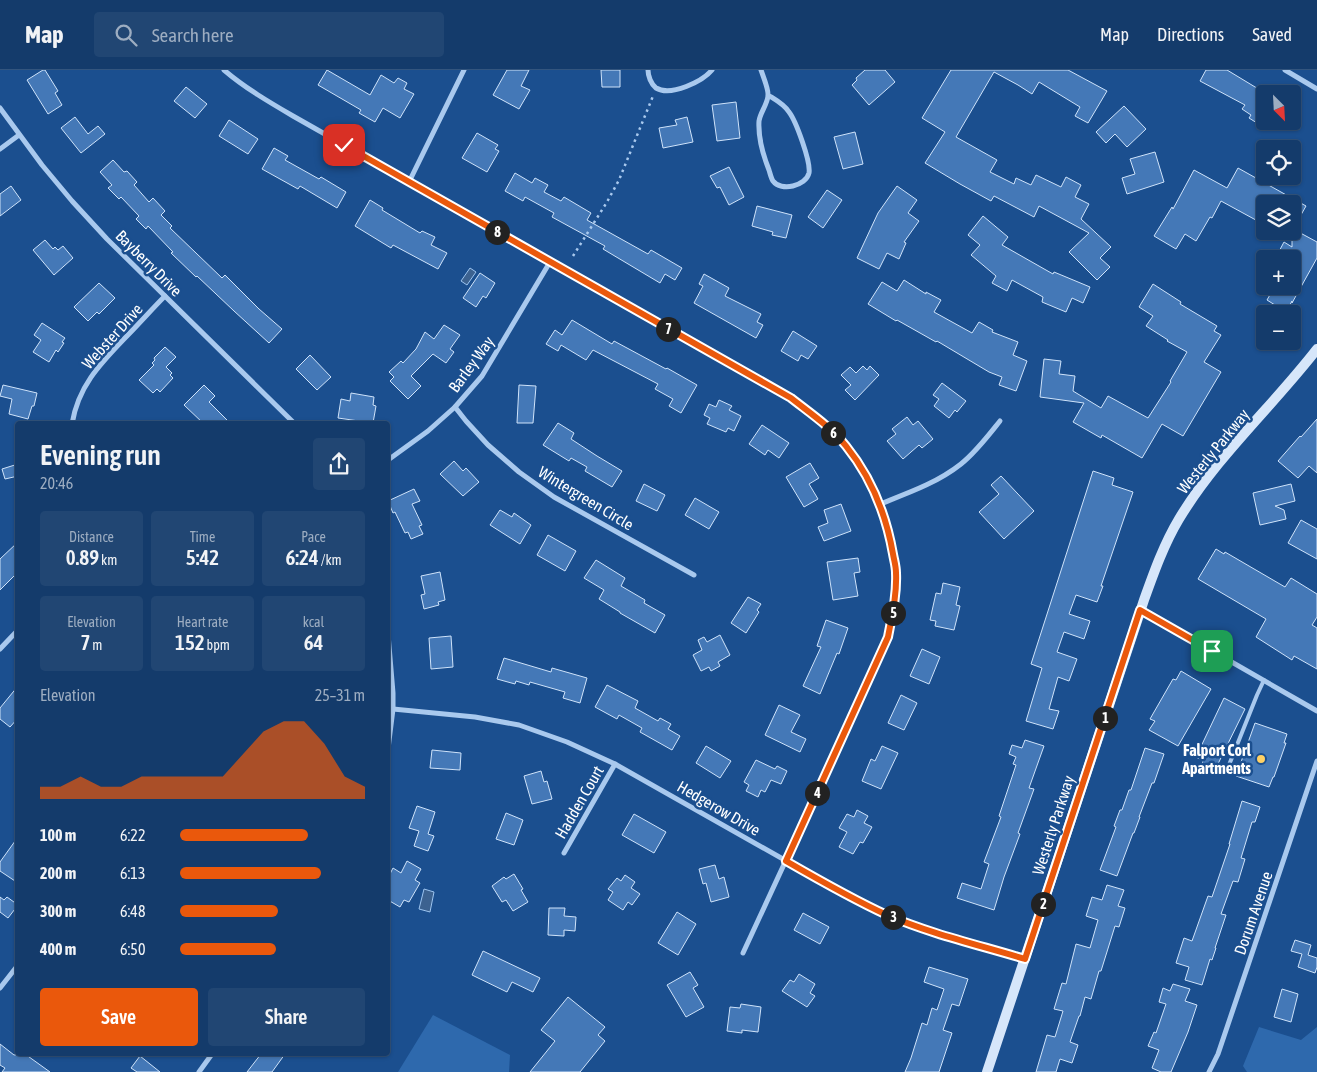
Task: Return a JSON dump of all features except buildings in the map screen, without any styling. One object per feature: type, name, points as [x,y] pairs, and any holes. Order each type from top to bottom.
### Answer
[{"type":"main road","name":"Westerly Parkway","points":[[988,1070],[1140,610],[1168,540],[1188,505],[1227,453],[1294,378],[1317,349]]},
{"type":"street","points":[[224,70],[274,105],[791,398],[819,419],[846,445],[866,476],[880,504],[890,534],[896,572],[894,607],[888,637],[743,953]]},
{"type":"street","points":[[409,182],[464,70]]},
{"type":"street","points":[[648,70],[649,78],[656,88],[664,90],[693,84],[712,70]]},
{"type":"street","points":[[761,70],[768,95],[760,120],[761,146],[774,181],[779,185],[794,186],[807,178],[809,172],[800,133],[789,112],[768,95]]},
{"type":"street","points":[[1285,70],[1317,88]]},
{"type":"street","name":"Bayberry Drive","points":[[0,108],[72,202],[107,239],[292,421]]},
{"type":"street","points":[[0,149],[19,134]]},
{"type":"street","name":"Barley Way","points":[[390,459],[428,431],[455,407],[482,376],[550,262]]},
{"type":"street","name":"Webster Drive","points":[[72,421],[74,409],[79,397],[93,373],[165,296]]},
{"type":"street","name":"Wintergreen Circle","points":[[455,407],[488,444],[519,472],[554,497],[694,574]]},
{"type":"street","points":[[880,504],[938,480],[961,464],[1000,421]]},
{"type":"street","points":[[1140,610],[1317,711]]},
{"type":"street","points":[[0,649],[15,633]]},
{"type":"street","points":[[390,654],[393,709],[390,732]]},
{"type":"street","name":"Hedgerow Drive","points":[[393,709],[475,717],[520,725],[567,742],[615,764],[857,901],[927,930],[1025,959]]},
{"type":"street","name":"Dorum Avenue","points":[[1209,1072],[1218,1054],[1317,762]]},
{"type":"street","name":"Hadden Court","points":[[564,853],[615,764]]},
{"type":"street","points":[[0,988],[15,969]]},
{"type":"street","points":[[199,1072],[211,1056]]},
{"type":"lane","points":[[1227,770],[1264,680]]},
{"type":"path","points":[[573,256],[619,180],[656,88]]},
{"type":"shaded area","points":[[470,268],[476,272],[467,285],[461,281]]},
{"type":"shaded area","points":[[424,889],[434,892],[430,912],[419,909]]},
{"type":"shaded area","points":[[433,1015],[510,1055],[509,1072],[398,1072]]},
{"type":"shaded area","points":[[1259,1027],[1301,1040],[1317,1027],[1317,1072],[1247,1072],[1243,1066]]},
{"type":"place","name":"Falport Corl Apartments","points":[[1261,759]]},
{"type":"route","points":[[344,145],[791,398],[819,419],[846,445],[866,476],[880,504],[890,534],[896,572],[894,607],[888,637],[786,861],[857,901],[888,915],[927,930],[1025,959],[1140,610],[1212,651]]}]
